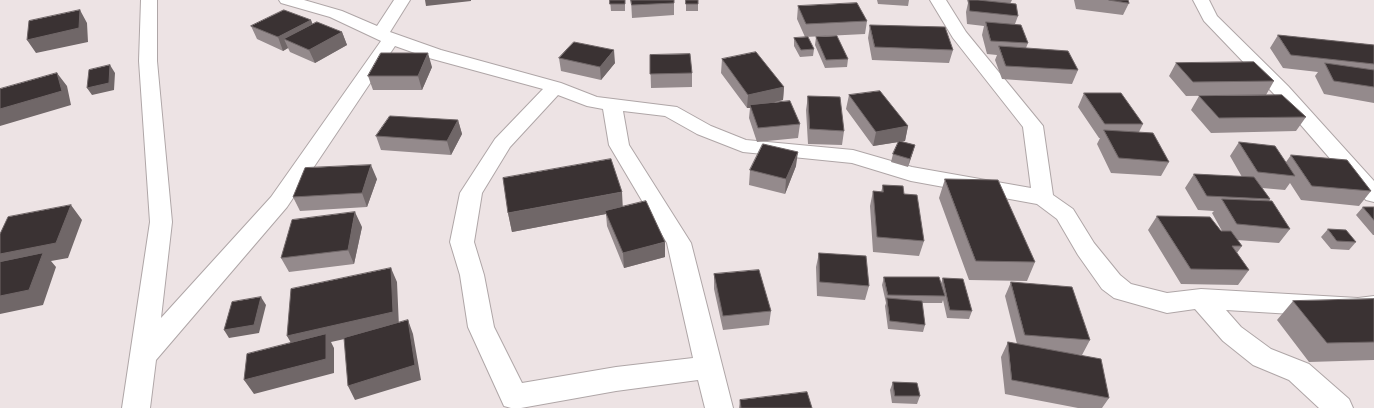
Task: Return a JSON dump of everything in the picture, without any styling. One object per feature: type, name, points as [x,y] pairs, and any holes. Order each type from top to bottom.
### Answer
[{"type":"street","points":[[136,408],[145,354],[161,222],[148,61],[149,0]]},
{"type":"street","points":[[287,0],[336,14],[386,36],[435,54],[555,87],[594,102],[670,111],[704,130],[742,146],[853,157],[911,174],[1043,198],[1065,214],[1086,249],[1111,282],[1123,291],[1168,303],[1201,299],[1358,308],[1374,306]]},
{"type":"street","points":[[145,354],[279,202],[386,36],[402,0]]},
{"type":"street","points":[[938,0],[959,34],[1033,126],[1043,198]]},
{"type":"street","points":[[1201,0],[1210,18],[1281,90],[1374,195]]},
{"type":"street","points":[[555,87],[502,143],[471,193],[462,242],[472,276],[481,327],[514,397],[616,379],[709,367]]},
{"type":"street","points":[[612,105],[619,145],[679,243],[719,408]]},
{"type":"street","points":[[1201,299],[1232,334],[1262,357],[1299,372],[1339,408]]},
{"type":"building","points":[[610,0],[625,0],[625,4],[610,4]]},
{"type":"building","points":[[631,0],[674,0],[674,3],[632,5]]},
{"type":"building","points":[[686,0],[698,0],[698,4],[686,4]]},
{"type":"building","points":[[969,0],[1016,4],[1018,16],[970,11]]},
{"type":"building","points":[[1109,0],[1128,0],[1129,3]]},
{"type":"building","points":[[857,3],[867,21],[806,24],[798,6]]},
{"type":"building","points":[[80,10],[79,28],[27,40],[29,21]]},
{"type":"building","points":[[284,10],[311,20],[278,37],[251,26]]},
{"type":"building","points":[[317,22],[342,32],[309,50],[284,39]]},
{"type":"building","points":[[986,22],[1021,25],[1028,43],[991,41]]},
{"type":"building","points":[[870,25],[945,27],[953,50],[875,47]]},
{"type":"building","points":[[1278,35],[1374,45],[1374,64],[1291,55]]},
{"type":"building","points":[[837,36],[848,59],[826,60],[816,37]]},
{"type":"building","points":[[808,37],[814,49],[801,50],[794,38]]},
{"type":"building","points":[[574,42],[614,50],[600,67],[559,58]]},
{"type":"building","points":[[999,46],[1068,51],[1078,70],[1006,66]]},
{"type":"building","points":[[756,52],[784,87],[748,95],[722,59]]},
{"type":"building","points":[[381,53],[428,53],[418,76],[368,76]]},
{"type":"building","points":[[690,54],[692,73],[650,74],[650,55]]},
{"type":"building","points":[[1254,62],[1274,81],[1193,82],[1176,63]]},
{"type":"building","points":[[1325,63],[1374,70],[1374,87],[1334,81]]},
{"type":"building","points":[[110,65],[109,83],[87,88],[89,70]]},
{"type":"building","points":[[57,73],[62,91],[0,109],[0,89]]},
{"type":"building","points":[[880,91],[908,126],[876,132],[849,95]]},
{"type":"building","points":[[1084,93],[1121,93],[1143,124],[1105,124]]},
{"type":"building","points":[[1282,95],[1306,117],[1219,118],[1199,96]]},
{"type":"building","points":[[808,96],[840,97],[844,131],[810,129]]},
{"type":"building","points":[[790,101],[800,124],[758,128],[750,105]]},
{"type":"building","points":[[390,116],[458,120],[447,141],[376,136]]},
{"type":"building","points":[[1104,130],[1153,133],[1169,162],[1119,158]]},
{"type":"building","points":[[899,141],[915,145],[910,159],[893,154]]},
{"type":"building","points":[[1239,142],[1275,146],[1295,176],[1258,172]]},
{"type":"building","points":[[763,144],[798,152],[786,179],[750,170]]},
{"type":"building","points":[[1291,155],[1347,160],[1371,191],[1312,186]]},
{"type":"building","points":[[611,159],[622,192],[508,213],[503,178]]},
{"type":"building","points":[[371,165],[362,193],[293,197],[305,168]]},
{"type":"building","points":[[1194,174],[1254,177],[1270,199],[1207,196]]},
{"type":"building","points":[[945,179],[998,180],[1035,262],[976,261]]},
{"type":"building","points":[[883,185],[903,186],[904,194],[917,195],[924,241],[877,237],[873,191],[883,192]]},
{"type":"building","points":[[1222,199],[1272,201],[1290,229],[1237,224]]},
{"type":"building","points":[[646,201],[665,242],[623,253],[605,211]]},
{"type":"building","points":[[71,205],[56,243],[0,254],[0,234],[8,217]]},
{"type":"building","points":[[1363,207],[1374,207],[1374,220]]},
{"type":"building","points":[[355,212],[348,250],[281,258],[292,220]]},
{"type":"building","points":[[1157,216],[1210,217],[1221,231],[1231,231],[1242,246],[1232,246],[1249,270],[1191,269]]},
{"type":"building","points":[[1328,229],[1346,230],[1356,242],[1337,241]]},
{"type":"building","points":[[43,253],[29,290],[0,296],[0,262]]},
{"type":"building","points":[[819,253],[866,256],[869,286],[820,282]]},
{"type":"building","points":[[391,268],[393,312],[287,336],[291,289]]},
{"type":"building","points":[[759,270],[771,311],[723,316],[714,274]]},
{"type":"building","points":[[884,277],[939,277],[945,296],[888,295]]},
{"type":"building","points":[[943,278],[963,279],[972,311],[950,310]]},
{"type":"building","points":[[1011,282],[1072,287],[1090,340],[1025,335]]},
{"type":"building","points":[[261,297],[254,325],[224,330],[232,302]]},
{"type":"building","points":[[887,298],[922,301],[925,325],[890,321]]},
{"type":"building","points":[[1374,299],[1374,342],[1327,343],[1293,301]]},
{"type":"building","points":[[408,320],[415,365],[348,386],[344,338]]},
{"type":"building","points":[[326,334],[326,359],[244,380],[247,354]]},
{"type":"building","points":[[1008,342],[1101,359],[1109,398],[1012,380]]},
{"type":"building","points":[[893,382],[917,383],[920,396],[895,396]]},
{"type":"building","points":[[807,392],[812,408],[741,408],[740,400]]}]
